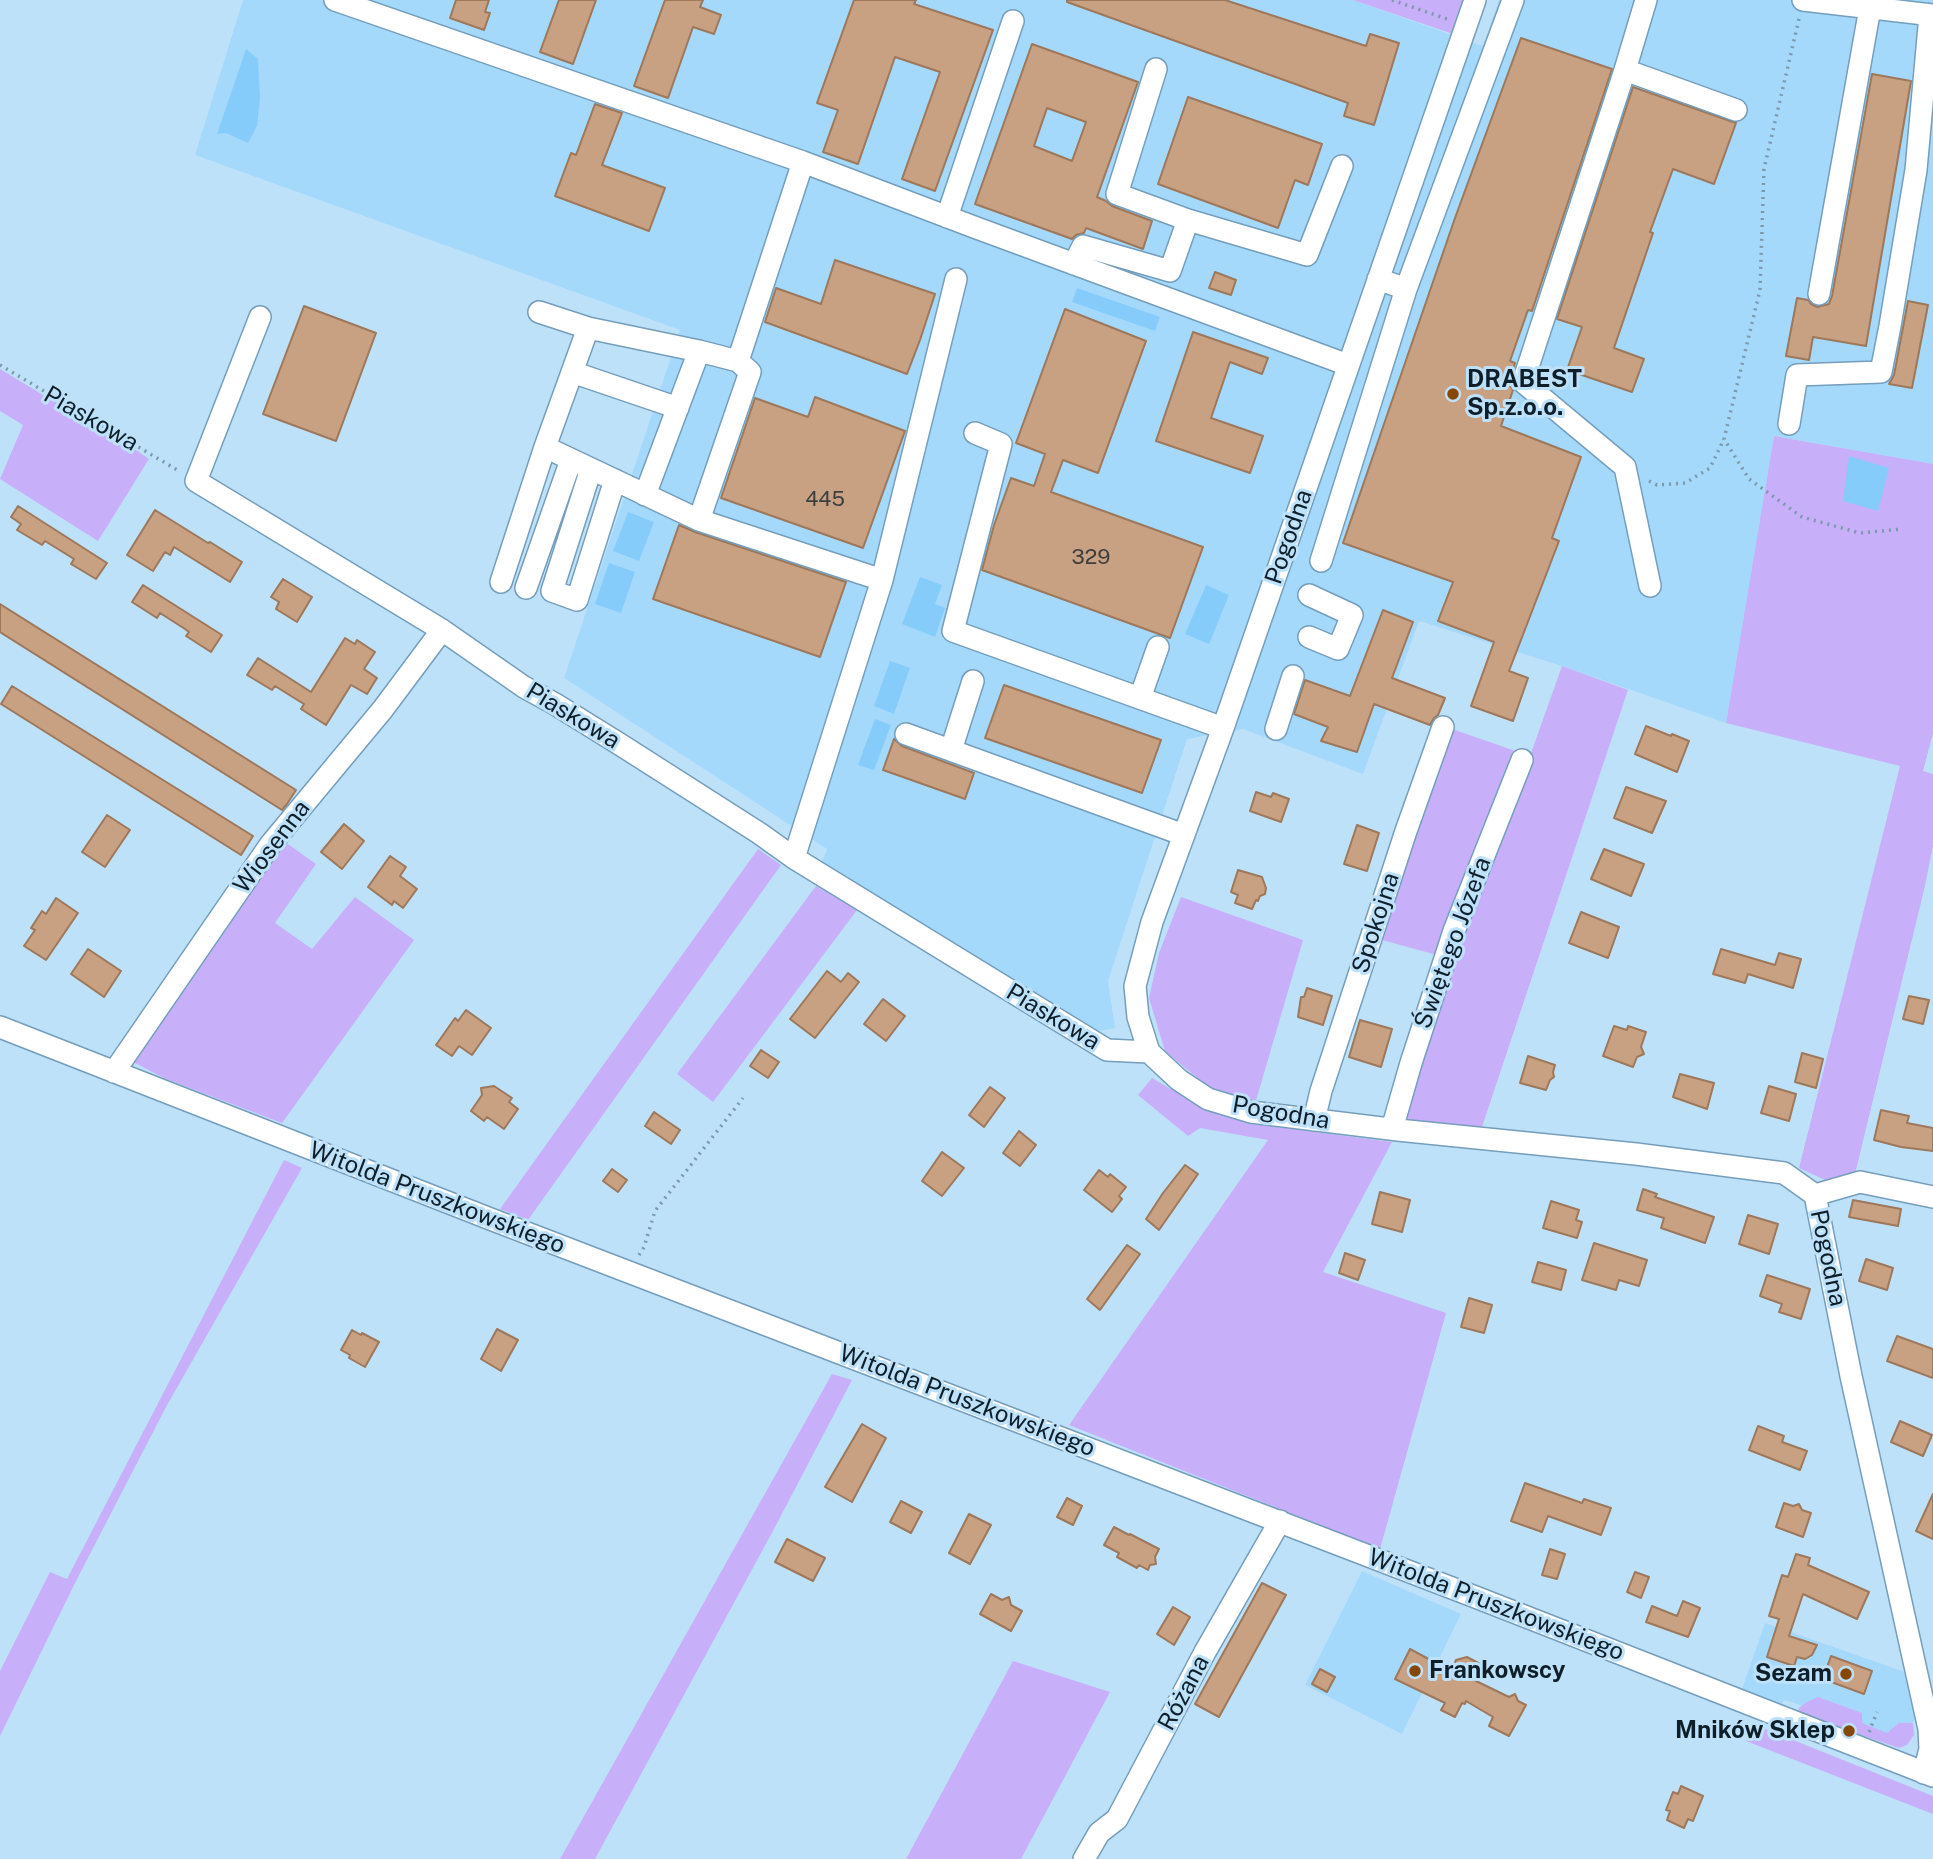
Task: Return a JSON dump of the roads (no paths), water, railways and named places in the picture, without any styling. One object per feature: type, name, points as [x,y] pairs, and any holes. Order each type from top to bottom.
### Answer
[{"type":"street","points":[[335,0],[803,162],[1348,365]]},
{"type":"street","name":"Pogodna","points":[[1475,0],[1223,728],[1152,922],[1135,986],[1138,1017],[1149,1052],[1179,1080],[1208,1099],[1251,1112],[1784,1173],[1815,1195],[1851,1376],[1929,1729],[1928,1774]]},
{"type":"street","points":[[1321,561],[1406,289],[1513,0]]},
{"type":"street","points":[[1646,0],[1523,382],[1625,467],[1650,586]]},
{"type":"street","points":[[1789,424],[1797,375],[1881,373],[1916,170],[1932,15],[1803,0]]},
{"type":"street","points":[[1819,294],[1870,8]]},
{"type":"street","points":[[947,217],[1013,21]]},
{"type":"street","points":[[1156,69],[1117,194],[1188,220],[1307,255],[1342,166]]},
{"type":"street","points":[[1625,70],[1736,110]]},
{"type":"street","points":[[738,361],[803,162]]},
{"type":"street","points":[[1074,264],[1083,246],[1170,271],[1188,220]]},
{"type":"street","points":[[794,858],[882,580],[956,279]]},
{"type":"street","points":[[1378,279],[1406,289]]},
{"type":"street","points":[[540,312],[588,328],[738,361],[750,372],[699,520]]},
{"type":"street","name":"Piaskowa","points":[[260,317],[196,481],[442,630],[524,687],[621,745],[794,858],[1107,1050],[1149,1052]]},
{"type":"street","points":[[501,582],[545,447],[588,328]]},
{"type":"street","points":[[645,495],[699,351]]},
{"type":"street","points":[[572,372],[678,408]]},
{"type":"street","points":[[975,433],[1001,444],[953,631],[1223,728]]},
{"type":"street","points":[[545,447],[699,520],[882,580]]},
{"type":"street","points":[[526,588],[571,460]]},
{"type":"street","points":[[591,469],[552,591],[577,600],[615,480]]},
{"type":"street","points":[[1309,595],[1352,615],[1338,649],[1309,638]]},
{"type":"street","name":"Wiosenna","points":[[114,1072],[270,845],[383,709],[442,630]]},
{"type":"street","points":[[1140,698],[1158,647]]},
{"type":"street","points":[[1276,729],[1293,676]]},
{"type":"street","points":[[951,750],[973,681]]},
{"type":"street","name":"Spokojna","points":[[1314,1120],[1321,1091],[1402,844],[1443,727]]},
{"type":"street","points":[[905,734],[1184,835]]},
{"type":"street","name":"Świętego Józefa","points":[[1392,1129],[1454,931],[1522,760]]},
{"type":"street","name":"Witolda Pruszkowskiego","points":[[0,1027],[1928,1774]]},
{"type":"street","points":[[1815,1195],[1860,1182],[1933,1197]]},
{"type":"street","name":"Różana","points":[[1084,1859],[1099,1833],[1117,1819],[1205,1652],[1280,1521]]},
{"type":"place","name":"DRABEST Sp.z.o.o.","points":[[1453,394]]},
{"type":"place","name":"Frankowscy","points":[[1415,1671]]},
{"type":"place","name":"Sezam","points":[[1846,1674]]},
{"type":"place","name":"Mników Sklep","points":[[1849,1731]]}]
